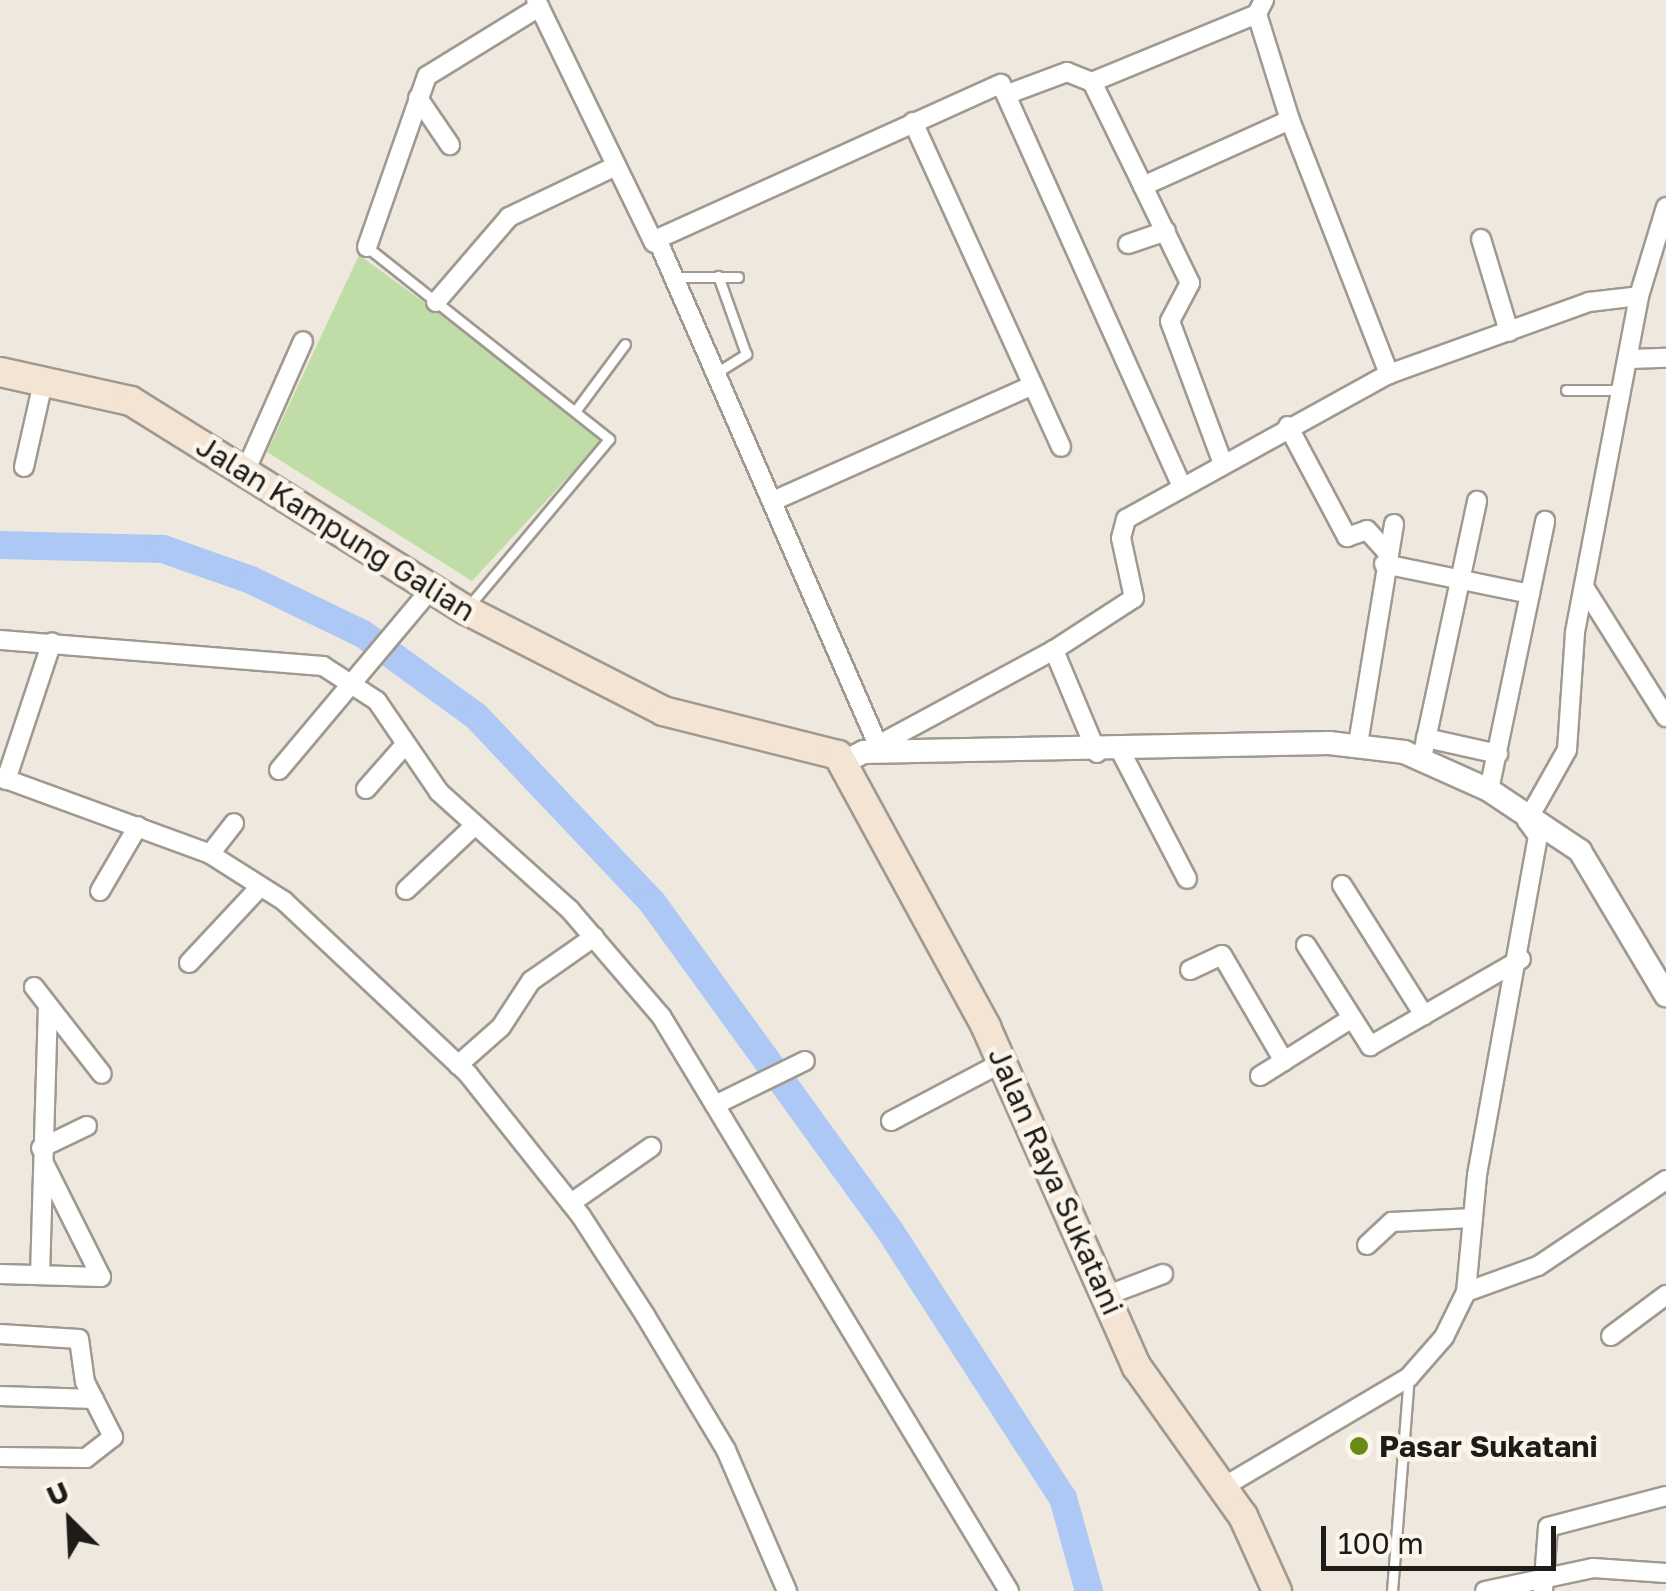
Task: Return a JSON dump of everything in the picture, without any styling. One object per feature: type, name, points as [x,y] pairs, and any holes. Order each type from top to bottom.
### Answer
[{"type":"main road","name":"Jalan Kampung Galian","points":[[0,372],[44,378],[131,401],[245,472],[423,599],[466,610],[662,711],[862,753]]},
{"type":"main road","name":"Jalan Raya Sukatani","points":[[862,753],[1108,1295],[1137,1368],[1224,1486],[1277,1591]]},
{"type":"street","points":[[367,247],[418,98],[433,70],[538,3],[582,80],[614,166],[654,242],[667,277],[775,500],[862,753]]},
{"type":"street","points":[[1092,82],[1260,7],[1290,120],[1389,374]]},
{"type":"street","points":[[1008,94],[1067,72],[1092,82],[1190,283],[1170,321],[1222,461]]},
{"type":"street","points":[[654,242],[996,84],[1008,94],[1182,487]]},
{"type":"street","points":[[418,98],[450,145]]},
{"type":"street","points":[[1143,186],[1290,120]]},
{"type":"street","points":[[913,122],[1062,448]]},
{"type":"street","points":[[436,302],[509,217],[614,166]]},
{"type":"street","points":[[1527,821],[1567,750],[1584,588],[1640,296],[1666,207]]},
{"type":"street","points":[[1128,244],[1166,231]]},
{"type":"street","points":[[1481,240],[1508,332]]},
{"type":"street","points":[[862,753],[1054,650],[1134,598],[1122,524],[1222,461],[1389,374],[1589,302],[1640,296]]},
{"type":"street","points":[[245,472],[303,341]]},
{"type":"street","points":[[1630,358],[1666,358]]},
{"type":"street","points":[[24,467],[44,378]]},
{"type":"street","points":[[775,500],[1033,385]]},
{"type":"street","points":[[1288,426],[1347,537],[1367,530],[1386,558],[1530,594]]},
{"type":"street","points":[[1424,748],[1477,500]]},
{"type":"street","points":[[1489,790],[1544,522]]},
{"type":"street","points":[[1358,744],[1394,524]]},
{"type":"street","points":[[1584,588],[1666,717]]},
{"type":"street","points":[[279,770],[423,599]]},
{"type":"street","points":[[0,640],[323,666],[354,680],[386,711],[403,746],[473,827],[594,937],[661,1016],[946,1474],[1008,1591]]},
{"type":"street","points":[[52,642],[3,778],[210,854],[257,890],[284,901],[458,1065],[571,1203],[726,1450],[787,1591]]},
{"type":"street","points":[[1054,650],[1096,752]]},
{"type":"street","points":[[862,753],[1121,752],[1358,744],[1498,754]]},
{"type":"street","points":[[366,789],[403,746]]},
{"type":"street","points":[[1424,748],[1489,790],[1527,821],[1580,851],[1666,995]]},
{"type":"street","points":[[1121,752],[1188,878]]},
{"type":"street","points":[[1224,1486],[1408,1377],[1444,1337],[1466,1292],[1473,1218],[1521,960],[1538,836],[1527,821]]},
{"type":"street","points":[[210,854],[234,823]]},
{"type":"street","points":[[100,890],[138,826]]},
{"type":"street","points":[[406,890],[473,827]]},
{"type":"street","points":[[1342,886],[1424,1015]]},
{"type":"street","points":[[189,962],[257,890]]},
{"type":"street","points":[[458,1065],[501,1027],[530,981],[594,937]]},
{"type":"street","points":[[1306,945],[1349,1020],[1370,1046],[1521,960]]},
{"type":"street","points":[[1190,970],[1222,955],[1284,1060]]},
{"type":"street","points":[[34,987],[102,1074]]},
{"type":"street","points":[[40,1276],[48,1007]]},
{"type":"street","points":[[1260,1076],[1349,1020]]},
{"type":"street","points":[[715,1106],[805,1061]]},
{"type":"street","points":[[891,1121],[1003,1062]]},
{"type":"street","points":[[41,1153],[86,1126]]},
{"type":"street","points":[[571,1203],[651,1147]]},
{"type":"street","points":[[0,1274],[40,1276],[102,1271],[41,1153]]},
{"type":"street","points":[[1466,1292],[1538,1266],[1666,1180]]},
{"type":"street","points":[[1367,1245],[1392,1222],[1473,1218]]},
{"type":"street","points":[[1108,1295],[1163,1274]]},
{"type":"street","points":[[1611,1336],[1666,1295]]},
{"type":"street","points":[[0,1334],[78,1340],[112,1446],[86,1458],[0,1457]]},
{"type":"street","points":[[0,1396],[94,1399]]},
{"type":"street","points":[[1543,1583],[1548,1527],[1666,1496]]},
{"type":"street","points":[[1486,1591],[1666,1573]]},
{"type":"lane","points":[[367,247],[576,410],[609,444],[466,610]]},
{"type":"lane","points":[[714,374],[746,354],[718,276]]},
{"type":"lane","points":[[667,277],[738,276]]},
{"type":"lane","points":[[576,410],[624,344]]},
{"type":"lane","points":[[1566,390],[1624,390]]},
{"type":"lane","points":[[1392,1591],[1408,1377]]},
{"type":"green space","points":[[359,255],[607,435],[472,581],[267,452]]},
{"type":"waterway","points":[[0,545],[163,549],[251,580],[363,634],[476,716],[652,902],[890,1231],[1063,1498],[1089,1591]]},
{"type":"place","name":"Pasar Sukatani","points":[[1359,1446]]}]
